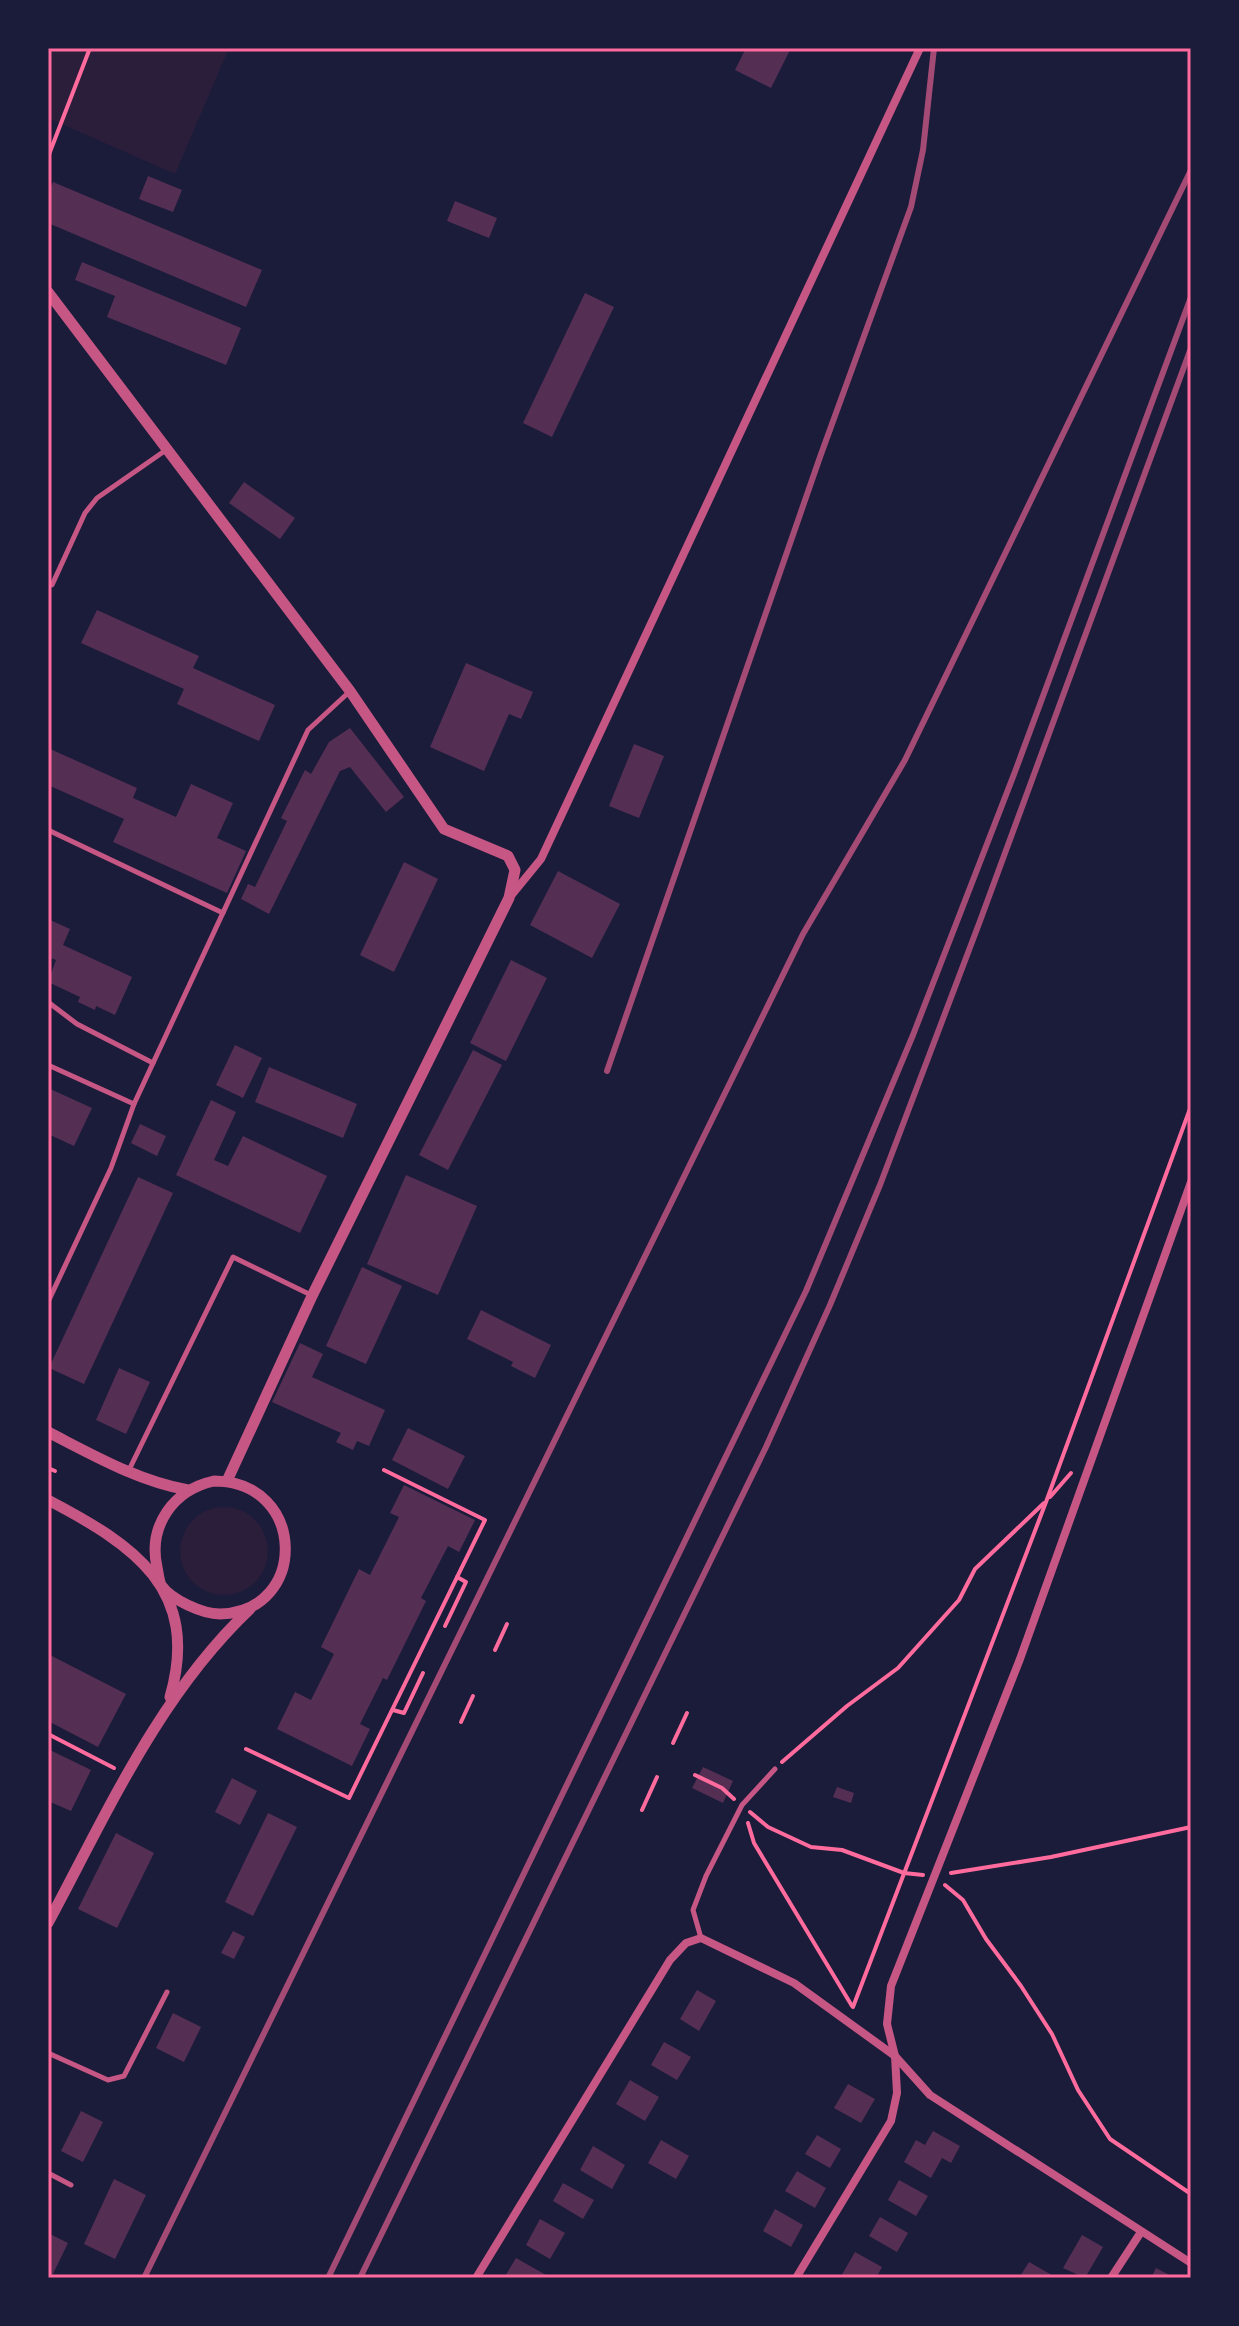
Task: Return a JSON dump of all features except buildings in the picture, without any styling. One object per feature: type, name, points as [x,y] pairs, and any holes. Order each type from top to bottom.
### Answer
[{"type":"street","points":[[227,1481],[312,1296],[509,898],[541,859],[920,48]]},
{"type":"street","points":[[48,292],[350,691],[444,829],[508,856],[515,870],[509,898]]},
{"type":"street","points":[[796,2278],[891,2121],[897,2093],[895,2056],[887,2024],[891,1986],[1020,1659],[1191,1182]]},
{"type":"street","points":[[48,1432],[128,1472],[188,1490]]},
{"type":"street","points":[[48,1923],[167,1705],[225,1633],[274,1587],[284,1567],[287,1543],[281,1521],[268,1501],[250,1488],[227,1481],[200,1484],[188,1490],[166,1510],[155,1538],[154,1554],[161,1585],[176,1620],[179,1642],[178,1669],[167,1705]]},
{"type":"street","points":[[48,1500],[116,1540],[161,1585],[198,1610],[228,1613],[257,1603]]},
{"type":"street","points":[[476,2278],[670,1960],[686,1943],[701,1938],[794,1983],[895,2056],[930,2095],[1191,2263]]},
{"type":"street","points":[[1111,2278],[1141,2232]]},
{"type":"lane","points":[[48,585],[52,585],[85,513],[97,498],[167,449]]},
{"type":"lane","points":[[48,1299],[111,1168],[134,1104],[308,730],[350,691]]},
{"type":"lane","points":[[48,830],[223,913]]},
{"type":"lane","points":[[48,1002],[77,1024],[153,1063]]},
{"type":"lane","points":[[48,1065],[134,1104]]},
{"type":"lane","points":[[128,1472],[233,1257],[312,1296]]},
{"type":"lane","points":[[701,1938],[693,1910],[706,1876],[742,1805],[775,1769]]},
{"type":"lane","points":[[48,2053],[108,2080],[124,2076],[167,1992]]},
{"type":"lane","points":[[48,2173],[71,2185]]},
{"type":"path","points":[[48,157],[90,48]]},
{"type":"path","points":[[853,2007],[1046,1502],[1191,1106]]},
{"type":"path","points":[[775,1769],[847,1706],[898,1668],[959,1600],[975,1569],[1046,1502],[1077,1466]]},
{"type":"path","points":[[48,1468],[55,1471]]},
{"type":"path","points":[[246,1749],[349,1798],[393,1710],[485,1520],[384,1470]]},
{"type":"path","points":[[445,1626],[466,1582],[457,1577]]},
{"type":"path","points":[[495,1650],[507,1624]]},
{"type":"path","points":[[393,1710],[404,1713],[423,1673]]},
{"type":"path","points":[[461,1722],[473,1696]]},
{"type":"path","points":[[673,1743],[687,1713]]},
{"type":"path","points":[[48,1734],[114,1768]]},
{"type":"path","points":[[695,1775],[722,1788],[742,1805],[754,1843],[862,2017]]},
{"type":"path","points":[[642,1810],[657,1777]]},
{"type":"path","points":[[934,1876],[963,1900],[986,1939],[1021,1986],[1052,2034],[1078,2090],[1110,2139],[1191,2194]]},
{"type":"shaded area","points":[[48,48],[229,48],[175,174],[48,118]]},
{"type":"shaded area","points":[[224,1507],[249,1514],[261,1526],[268,1551],[261,1576],[249,1588],[224,1595],[199,1588],[187,1576],[180,1551],[187,1526],[199,1514]]},
{"type":"railway","points":[[607,1071],[820,457],[911,207],[923,150],[934,48]]},
{"type":"railway","points":[[144,2278],[803,934],[905,760],[1191,170]]},
{"type":"railway","points":[[328,2278],[806,1291],[913,1035],[1016,769],[1191,297]]},
{"type":"railway","points":[[360,2278],[766,1447],[830,1305],[880,1185],[980,921],[1191,348]]}]
